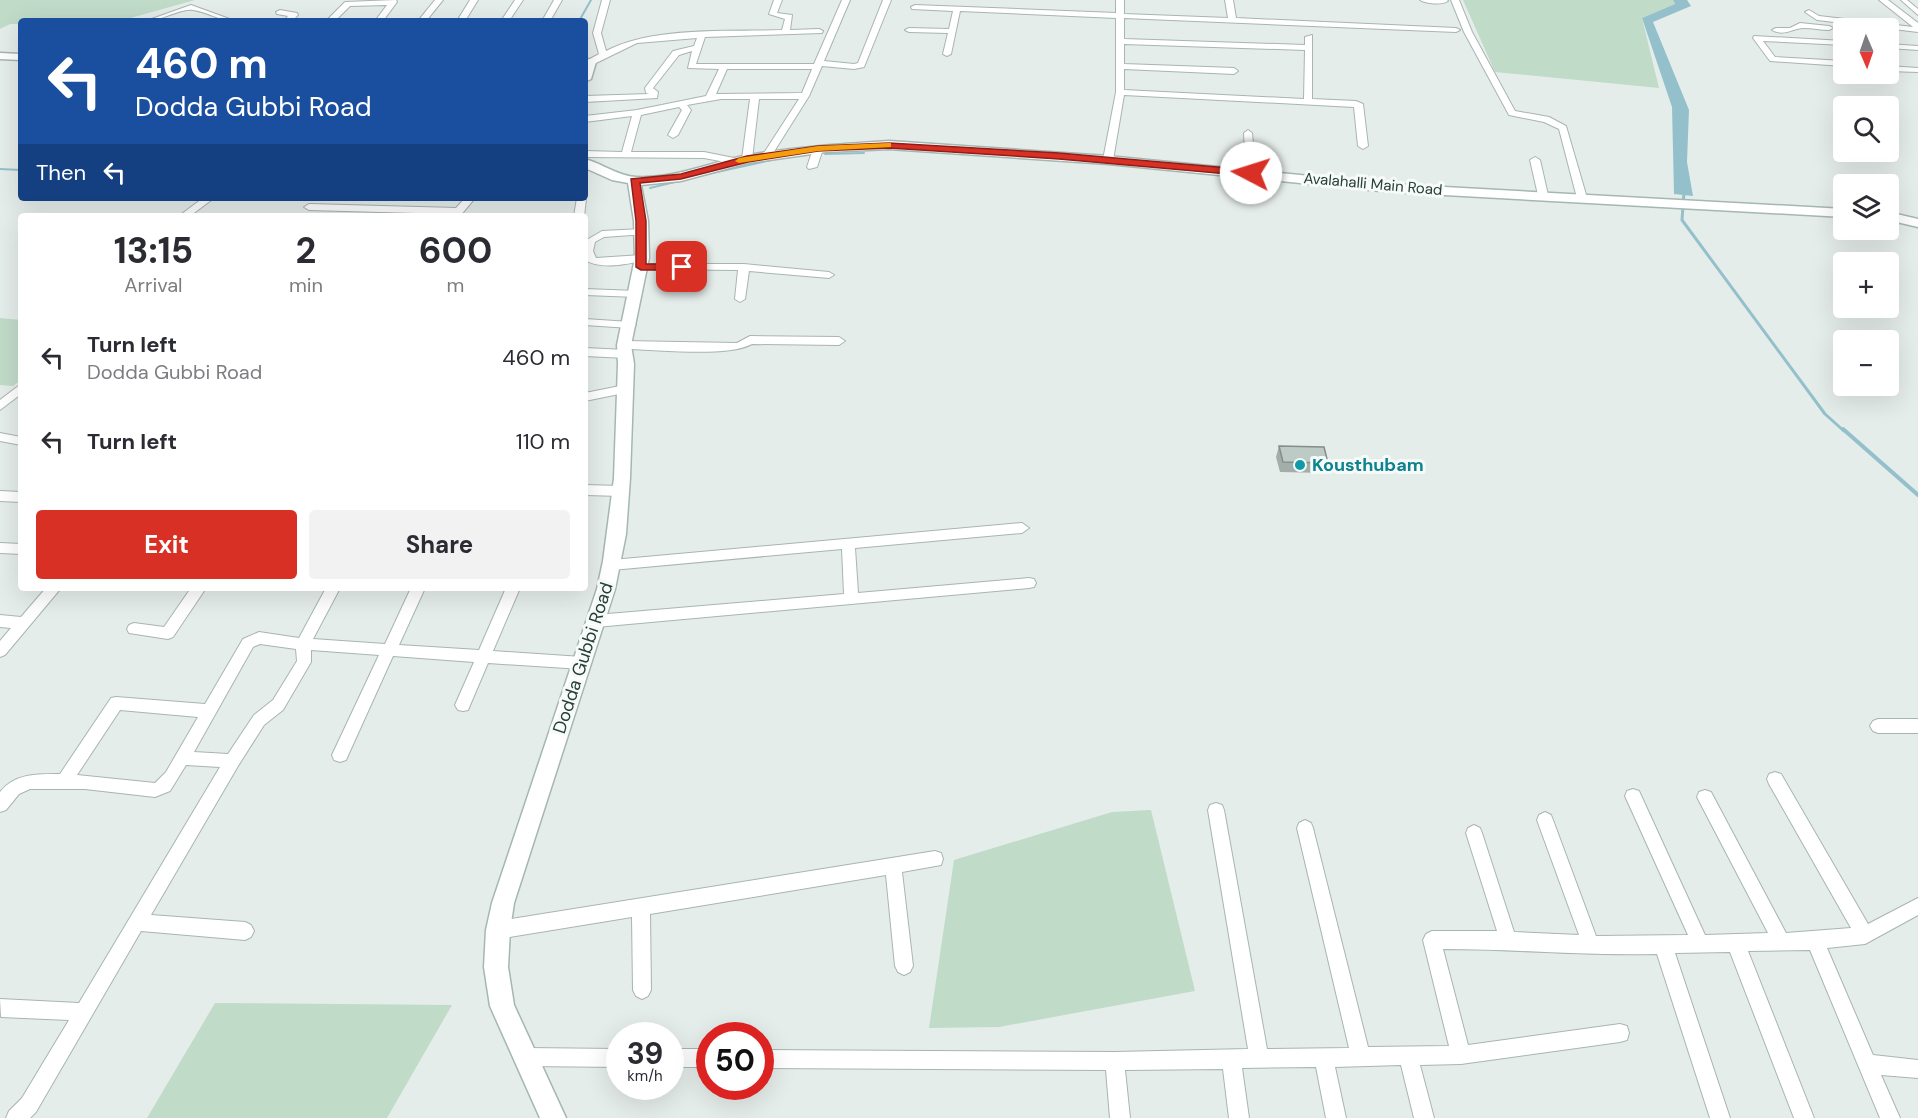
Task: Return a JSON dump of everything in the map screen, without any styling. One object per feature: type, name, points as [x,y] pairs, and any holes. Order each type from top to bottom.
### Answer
[{"type":"main road","points":[[0,56],[18,57]]},
{"type":"main road","name":"Avalahalli Main Road","points":[[588,165],[616,177],[634,181],[681,177],[742,160],[767,156],[818,149],[889,145],[1108,160],[1390,188],[1833,213]]},
{"type":"main road","name":"Dodda Gubbi Road","points":[[553,1118],[502,1006],[496,967],[498,930],[509,882],[596,621],[612,565],[620,520],[625,350],[642,262],[642,232],[634,181]]},
{"type":"main road","points":[[1899,219],[1918,224]]},
{"type":"street","points":[[424,18],[439,0]]},
{"type":"street","points":[[462,18],[474,0]]},
{"type":"street","points":[[507,18],[519,0]]},
{"type":"street","points":[[548,18],[558,0]]},
{"type":"street","points":[[603,54],[597,33],[606,0]]},
{"type":"street","points":[[778,0],[773,14],[789,17],[786,31]]},
{"type":"street","points":[[767,156],[805,96],[846,0]]},
{"type":"street","points":[[702,35],[691,66],[854,67],[861,65],[887,0]]},
{"type":"street","points":[[1108,160],[1120,92],[1120,0]]},
{"type":"street","points":[[1229,0],[1232,19]]},
{"type":"street","points":[[1424,0],[1444,1]]},
{"type":"street","points":[[1455,0],[1468,32],[1512,113],[1558,122],[1563,128],[1582,198]]},
{"type":"street","points":[[1883,0],[1918,29]]},
{"type":"street","points":[[1904,1],[1918,13]]},
{"type":"street","points":[[333,18],[348,4],[393,2],[381,18]]},
{"type":"street","points":[[161,18],[191,7],[222,18]]},
{"type":"street","points":[[915,7],[1456,30]]},
{"type":"street","points":[[947,54],[957,9]]},
{"type":"street","points":[[280,12],[294,15],[291,18]]},
{"type":"street","points":[[1809,12],[1817,18],[1833,23]]},
{"type":"street","points":[[805,31],[808,19]]},
{"type":"street","points":[[1769,29],[1792,30],[1800,25],[1833,26]]},
{"type":"street","points":[[1899,28],[1918,29]]},
{"type":"street","points":[[909,30],[952,31]]},
{"type":"street","points":[[588,62],[636,41],[702,35],[819,31]]},
{"type":"street","points":[[1899,35],[1918,36]]},
{"type":"street","points":[[1308,101],[1309,37]]},
{"type":"street","points":[[1833,42],[1757,38],[1773,59],[1833,63]]},
{"type":"street","points":[[1120,41],[1308,48]]},
{"type":"street","points":[[1899,47],[1918,48]]},
{"type":"street","points":[[649,91],[676,53],[696,48]]},
{"type":"street","points":[[1120,66],[1234,70]]},
{"type":"street","points":[[710,98],[724,67]]},
{"type":"street","points":[[1899,69],[1918,70]]},
{"type":"street","points":[[734,96],[738,84]]},
{"type":"street","points":[[588,99],[655,95],[649,91],[635,90]]},
{"type":"street","points":[[1120,92],[1359,105],[1363,146]]},
{"type":"street","points":[[588,119],[637,113],[710,98],[755,95],[805,96]]},
{"type":"street","points":[[588,154],[704,155],[742,160],[755,95]]},
{"type":"street","points":[[673,135],[687,110],[681,104]]},
{"type":"street","points":[[626,154],[637,113]]},
{"type":"street","points":[[1248,134],[1251,173]]},
{"type":"street","points":[[812,167],[818,149]]},
{"type":"street","points":[[1535,160],[1543,195]]},
{"type":"street","points":[[188,213],[205,201]]},
{"type":"street","points":[[458,213],[468,201]]},
{"type":"street","points":[[309,207],[436,213]]},
{"type":"street","points":[[642,232],[602,234],[590,241],[588,251],[590,260],[744,267],[830,274]]},
{"type":"street","points":[[588,235],[597,237]]},
{"type":"street","points":[[740,299],[744,267]]},
{"type":"street","points":[[588,291],[637,294]]},
{"type":"street","points":[[588,322],[630,325]]},
{"type":"street","points":[[588,352],[739,346],[750,340],[839,341]]},
{"type":"street","points":[[588,397],[625,389]]},
{"type":"street","points":[[0,406],[18,391]]},
{"type":"street","points":[[0,437],[18,440]]},
{"type":"street","points":[[588,490],[621,491]]},
{"type":"street","points":[[0,496],[18,497]]},
{"type":"street","points":[[612,565],[1022,528]]},
{"type":"street","points":[[848,543],[851,598]]},
{"type":"street","points":[[0,548],[18,549]]},
{"type":"street","points":[[596,621],[1029,583]]},
{"type":"street","points":[[0,651],[52,591]]},
{"type":"street","points":[[134,629],[168,633],[197,591]]},
{"type":"street","points":[[16,1118],[29,1105],[232,761],[259,720],[278,705],[303,662],[303,644],[331,591]]},
{"type":"street","points":[[340,755],[417,591]]},
{"type":"street","points":[[463,705],[512,591]]},
{"type":"street","points":[[0,621],[25,623]]},
{"type":"street","points":[[0,805],[10,790],[21,783],[64,782],[160,789],[166,784],[248,643],[253,639],[582,663]]},
{"type":"street","points":[[64,782],[116,703],[208,711]]},
{"type":"street","points":[[1878,726],[1918,726]]},
{"type":"street","points":[[182,758],[232,761]]},
{"type":"street","points":[[1775,779],[1865,935]]},
{"type":"street","points":[[1633,796],[1700,943]]},
{"type":"street","points":[[1705,796],[1780,941]]},
{"type":"street","points":[[1216,810],[1259,1059]]},
{"type":"street","points":[[1545,820],[1592,945]]},
{"type":"street","points":[[1305,828],[1361,1058]]},
{"type":"street","points":[[1474,833],[1508,940]]},
{"type":"street","points":[[498,930],[935,859]]},
{"type":"street","points":[[893,865],[904,966]]},
{"type":"street","points":[[641,906],[642,990]]},
{"type":"street","points":[[1461,1055],[1432,940],[1508,940],[1592,945],[1815,941],[1865,935],[1918,906]]},
{"type":"street","points":[[137,922],[245,931]]},
{"type":"street","points":[[1815,941],[1890,1118]]},
{"type":"street","points":[[1735,942],[1804,1118]]},
{"type":"street","points":[[1662,945],[1720,1118]]},
{"type":"street","points":[[1,1008],[84,1012]]},
{"type":"street","points":[[774,1059],[1115,1061],[1408,1057],[1461,1055],[1620,1033]]},
{"type":"street","points":[[526,1057],[606,1058]]},
{"type":"street","points":[[1408,1057],[1424,1118]]},
{"type":"street","points":[[1324,1059],[1336,1118]]},
{"type":"street","points":[[1230,1060],[1239,1118]]},
{"type":"street","points":[[1115,1061],[1120,1118]]},
{"type":"street","points":[[1866,1064],[1918,1069]]},
{"type":"green space","points":[[0,0],[195,0],[131,18],[18,18],[18,24],[10,24],[0,29]]},
{"type":"green space","points":[[1463,0],[1673,0],[1675,4],[1642,18],[1659,88],[1495,72]]},
{"type":"green space","points":[[0,318],[18,320],[18,382],[13,386],[0,385]]},
{"type":"green space","points":[[1151,810],[1195,991],[999,1027],[929,1028],[954,860],[1112,812]]},
{"type":"green space","points":[[215,1003],[452,1005],[387,1118],[147,1118]]},
{"type":"water","points":[[1673,0],[1687,0],[1691,6],[1653,22],[1689,110],[1687,162],[1693,196],[1674,194],[1672,107],[1642,18],[1675,4]]},
{"type":"building","points":[[1279,446],[1324,447],[1328,463],[1283,462]]},
{"type":"waterway","points":[[581,18],[591,0]]},
{"type":"waterway","points":[[825,154],[864,153]]},
{"type":"waterway","points":[[690,178],[776,159]]},
{"type":"waterway","points":[[0,169],[18,170]]},
{"type":"waterway","points":[[650,188],[683,180]]},
{"type":"waterway","points":[[1684,192],[1682,220],[1825,414],[1844,431]]},
{"type":"waterway","points":[[1843,429],[1918,495]]},
{"type":"slow traffic","points":[[739,161],[818,149],[888,145]]},
{"type":"place","name":"Kousthubam","points":[[1300,465]]},
{"type":"route","points":[[682,267],[641,267],[641,221],[634,181],[681,177],[747,159],[818,149],[889,145],[1059,156],[1251,173]]}]
